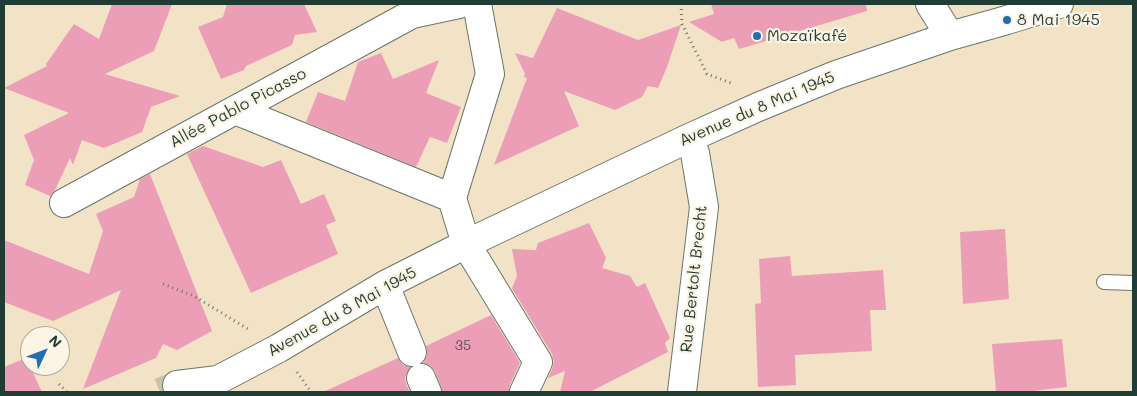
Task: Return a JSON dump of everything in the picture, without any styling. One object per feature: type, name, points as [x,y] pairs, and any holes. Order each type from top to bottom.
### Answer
[{"type":"street","name":"Allée Pablo Picasso","points":[[64,203],[235,110],[409,9],[458,4]]},
{"type":"street","points":[[477,4],[490,74],[452,198],[466,244],[538,362],[524,392]]},
{"type":"street","points":[[930,4],[950,36]]},
{"type":"street","name":"Avenue du 8 Mai 1945","points":[[177,385],[212,386],[385,285],[466,244],[758,107],[836,75],[950,36],[1059,4]]},
{"type":"street","points":[[235,110],[452,198]]},
{"type":"street","name":"Rue Bertolt Brecht","points":[[682,392],[704,207],[695,153],[687,139]]},
{"type":"street","points":[[385,285],[412,352]]},
{"type":"lane","points":[[1104,282],[1133,283]]},
{"type":"path","points":[[681,4],[682,24],[707,74],[744,89],[758,107]]},
{"type":"path","points":[[163,284],[194,296]]},
{"type":"path","points":[[59,384],[67,392]]},
{"type":"building","points":[[112,4],[172,4],[154,51],[105,74],[180,96],[151,107],[142,132],[104,148],[82,140],[73,165],[70,158],[54,192],[50,196],[25,185],[34,160],[24,135],[69,113],[4,88],[47,66],[46,64],[74,24],[99,39]]},
{"type":"building","points":[[227,4],[304,4],[317,32],[295,35],[292,45],[246,66],[244,70],[221,79],[198,27],[223,17]]},
{"type":"building","points":[[711,4],[866,4],[867,11],[739,49],[734,38],[722,42],[689,22],[714,14]]},
{"type":"building","points":[[557,8],[638,40],[681,25],[658,88],[648,86],[642,97],[615,110],[564,91],[579,126],[494,165],[527,78],[524,77],[525,74],[515,53],[533,58]]},
{"type":"building","points":[[381,53],[393,79],[439,60],[426,93],[461,107],[447,143],[430,137],[416,167],[306,122],[318,92],[345,101],[358,62]]},
{"type":"building","points":[[203,146],[263,167],[281,160],[301,204],[324,194],[336,221],[326,225],[338,254],[251,293],[187,154]]},
{"type":"building","points":[[150,174],[212,331],[177,350],[163,344],[156,358],[83,389],[121,290],[53,321],[4,302],[4,240],[89,274],[103,231],[96,214],[134,197],[140,179]]},
{"type":"building","points":[[589,223],[606,258],[602,268],[630,276],[637,287],[645,283],[670,338],[665,343],[668,352],[590,392],[560,392],[565,371],[548,378],[554,362],[552,354],[512,288],[517,276],[512,249],[536,250],[538,243]]},
{"type":"building","points":[[1005,229],[1009,299],[963,304],[960,232]]},
{"type":"building","points":[[790,256],[792,276],[883,270],[886,310],[870,310],[872,351],[795,355],[796,385],[758,387],[755,304],[761,303],[759,259]]},
{"type":"building","points":[[491,315],[520,363],[510,385],[509,392],[442,392],[435,371],[430,365],[423,363],[427,355],[426,346]]},
{"type":"building","points":[[1062,339],[1067,387],[1024,392],[996,392],[992,344]]},
{"type":"building","points":[[398,358],[403,365],[410,367],[405,377],[410,392],[323,392]]},
{"type":"building","points":[[20,360],[20,376],[34,376],[42,392],[4,392],[4,367]]},
{"type":"tunnel","points":[[160,392],[177,385]]},
{"type":"place","name":"8 Mai 1945","points":[[1007,20]]},
{"type":"place","name":"Mozaïkafé","points":[[757,36]]}]
